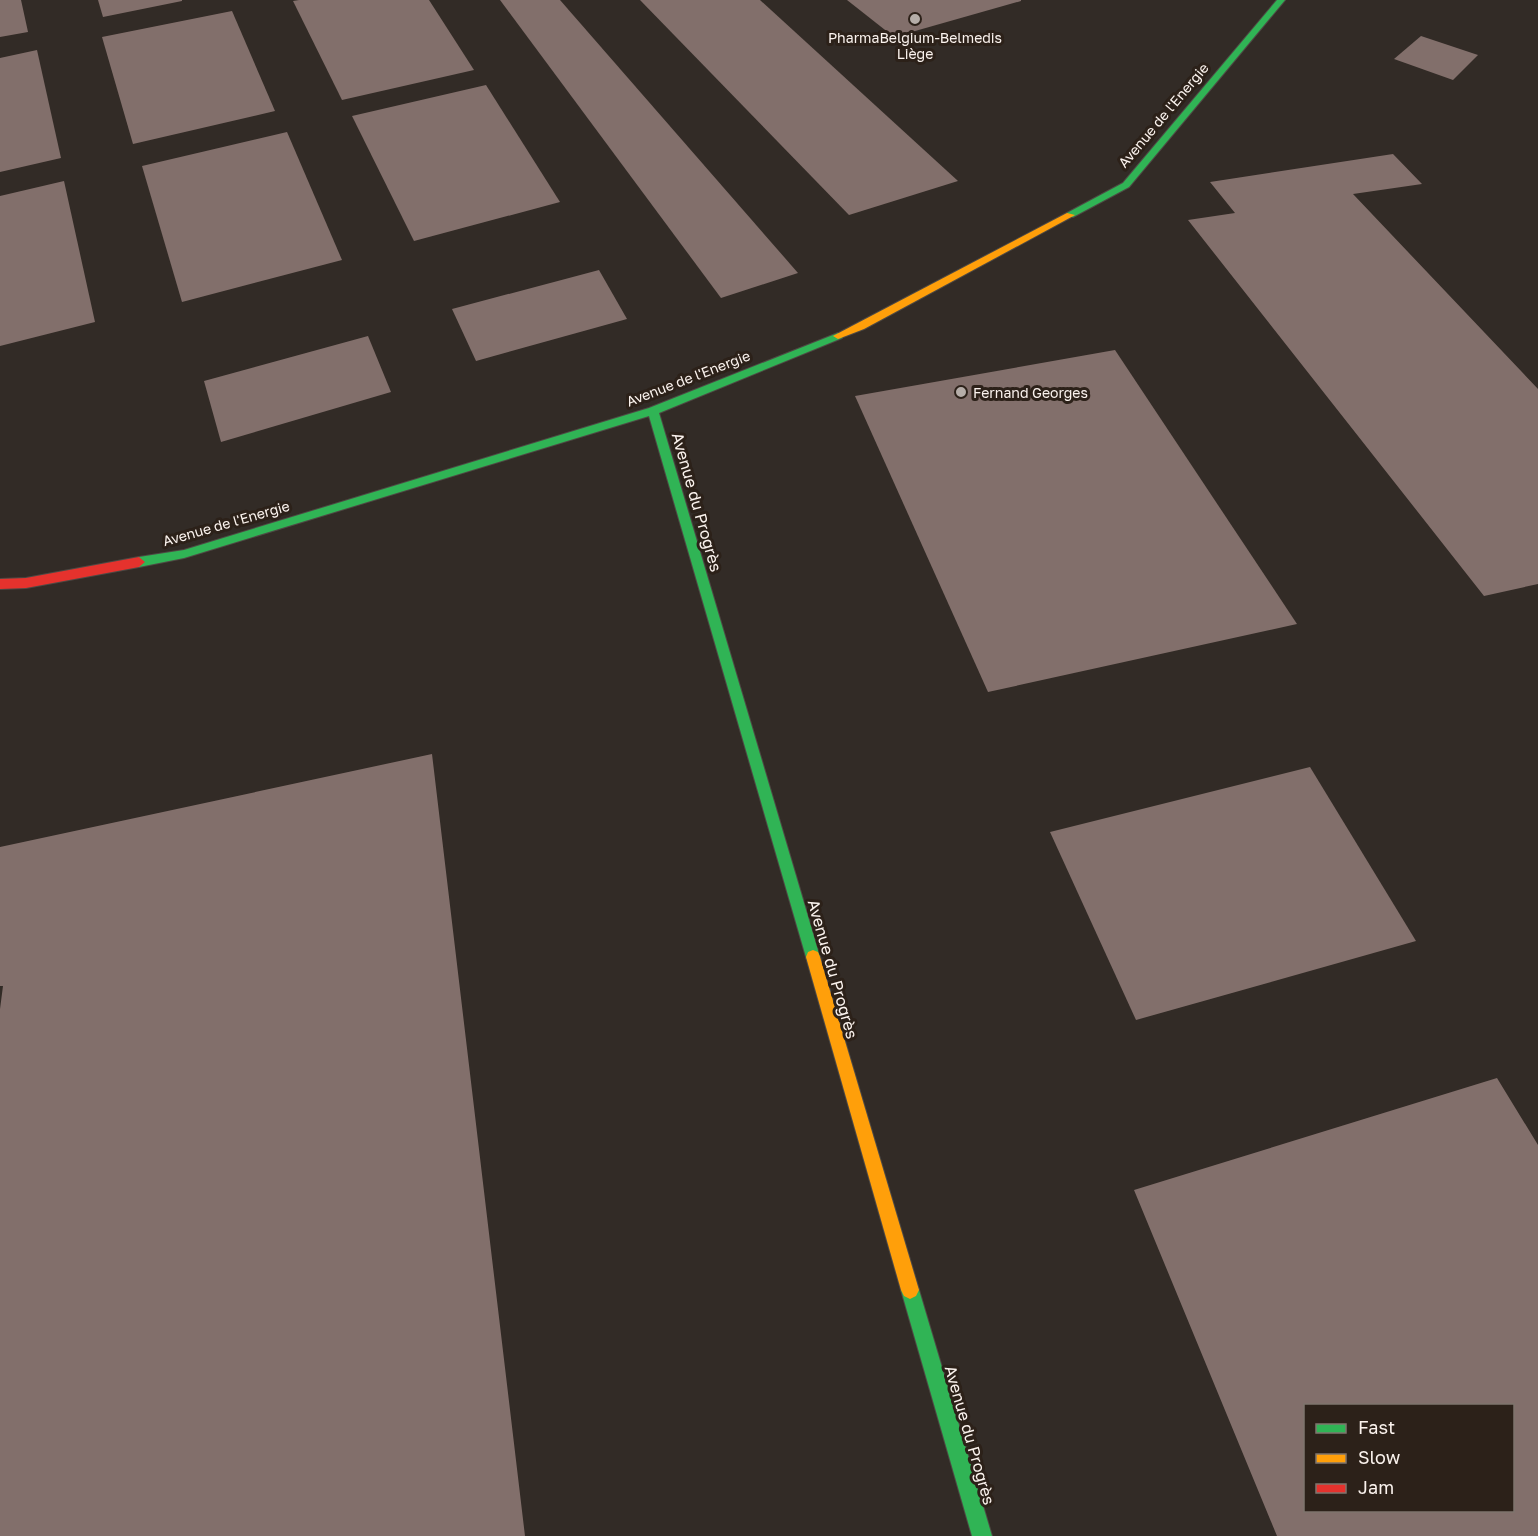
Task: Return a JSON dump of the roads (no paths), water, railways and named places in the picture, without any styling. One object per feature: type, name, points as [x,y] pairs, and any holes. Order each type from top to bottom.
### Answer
[{"type":"street","name":"Avenue de l'Energie","points":[[0,584],[26,583],[184,554],[653,411],[860,327],[1126,184],[1281,0]]},
{"type":"street","name":"Avenue du Progrès","points":[[653,411],[982,1536]]},
{"type":"place","name":"PharmaBelgium-Belmedis Liège","points":[[915,19]]},
{"type":"place","name":"Fernand Georges","points":[[961,392]]}]
